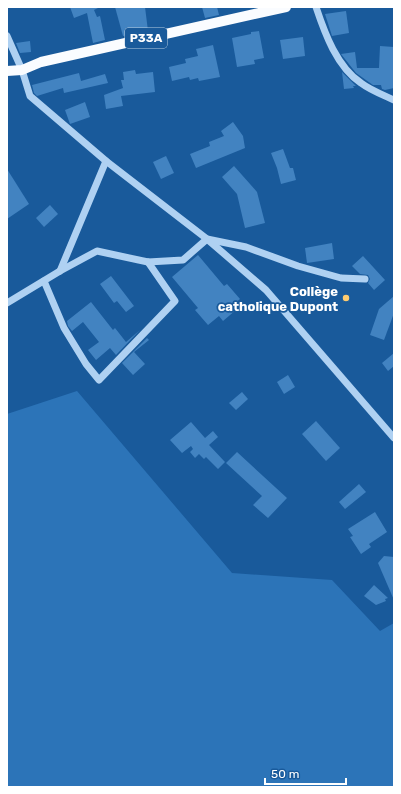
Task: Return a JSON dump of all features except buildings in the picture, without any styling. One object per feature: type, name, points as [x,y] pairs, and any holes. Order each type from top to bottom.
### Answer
[{"type":"main road","name":"P33A","points":[[7,71],[22,70],[41,62],[286,7]]},
{"type":"street","points":[[316,7],[324,31],[341,64],[360,83],[394,100]]},
{"type":"street","points":[[7,36],[22,70],[30,96],[106,161],[207,239],[266,290],[394,438]]},
{"type":"street","points":[[60,271],[106,161]]},
{"type":"street","points":[[7,303],[97,251],[148,262],[183,260],[207,239]]},
{"type":"street","points":[[207,239],[246,247],[298,266],[341,278],[365,279]]},
{"type":"street","points":[[44,281],[64,328],[86,364],[99,380],[175,301],[148,262]]},
{"type":"shaded area","points":[[77,391],[232,573],[332,580],[380,631],[394,623],[394,787],[7,787],[7,414]]},
{"type":"place","name":"Collège catholique Dupont","points":[[346,298]]}]
